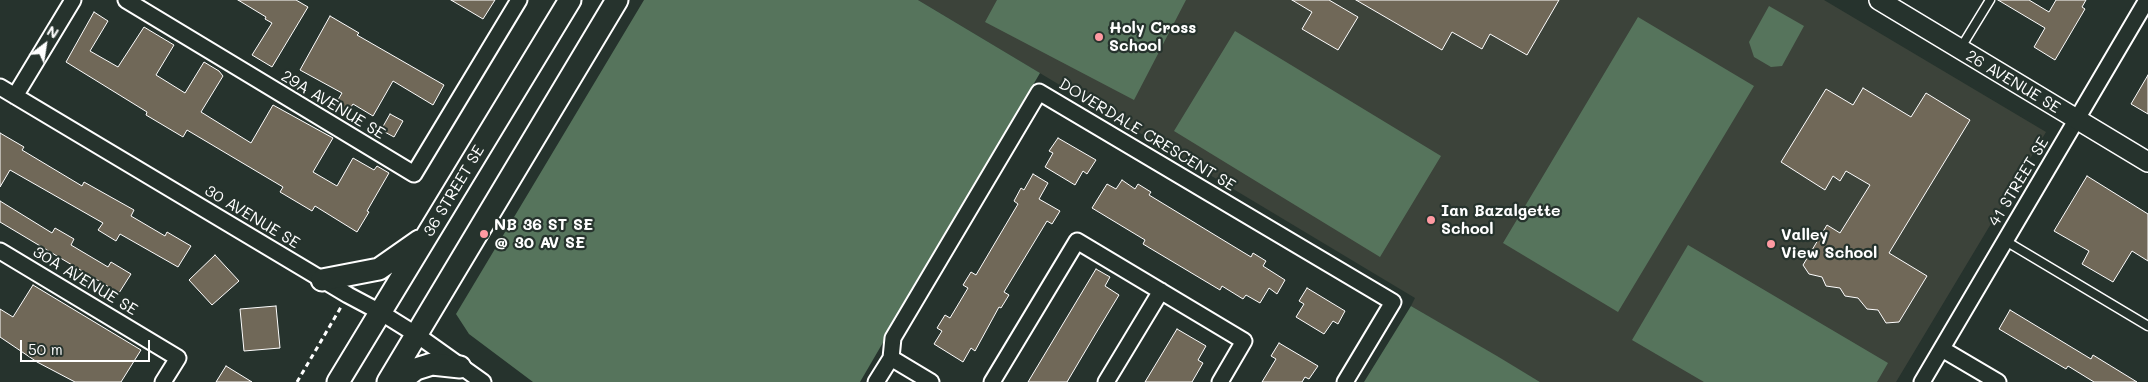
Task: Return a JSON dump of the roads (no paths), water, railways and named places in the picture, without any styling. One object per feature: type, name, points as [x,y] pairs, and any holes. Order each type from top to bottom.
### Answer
[{"type":"main road","name":"36 STREET SE","points":[[338,382],[570,0]]},
{"type":"main road","points":[[388,382],[617,0]]},
{"type":"main road","points":[[322,280],[379,269],[426,237]]},
{"type":"main road","points":[[399,382],[416,369],[432,364],[460,367]]},
{"type":"street","points":[[16,96],[73,0]]},
{"type":"street","name":"29A AVENUE SE","points":[[126,0],[414,174],[519,0]]},
{"type":"street","name":"26 AVENUE SE","points":[[1879,0],[2148,162]]},
{"type":"street","name":"41 STREET SE","points":[[1922,382],[2147,0]]},
{"type":"street","name":"30 AVENUE SE","points":[[0,87],[322,280],[380,312],[417,335],[483,382]]},
{"type":"street","name":"DOVERDALE CRESCENT SE","points":[[876,382],[892,358],[893,338],[1039,92],[1393,302],[1345,382]]},
{"type":"street","points":[[992,382],[1077,241],[1244,341],[1220,382]]},
{"type":"street","name":"30A AVENUE SE","points":[[0,251],[178,358],[163,382]]},
{"type":"street","points":[[1106,382],[1161,291]]},
{"type":"street","points":[[1942,349],[1998,382]]},
{"type":"street","points":[[892,358],[932,382]]},
{"type":"lane","points":[[1960,50],[1990,0]]},
{"type":"lane","points":[[2004,240],[2148,326]]},
{"type":"place","name":"Holy Cross School","points":[[1099,37]]},
{"type":"place","name":"Ian Bazalgette School","points":[[1431,220]]},
{"type":"place","name":"NB 36 ST SE @ 30 AV SE","points":[[484,234]]},
{"type":"place","name":"Valley View School","points":[[1771,244]]}]
